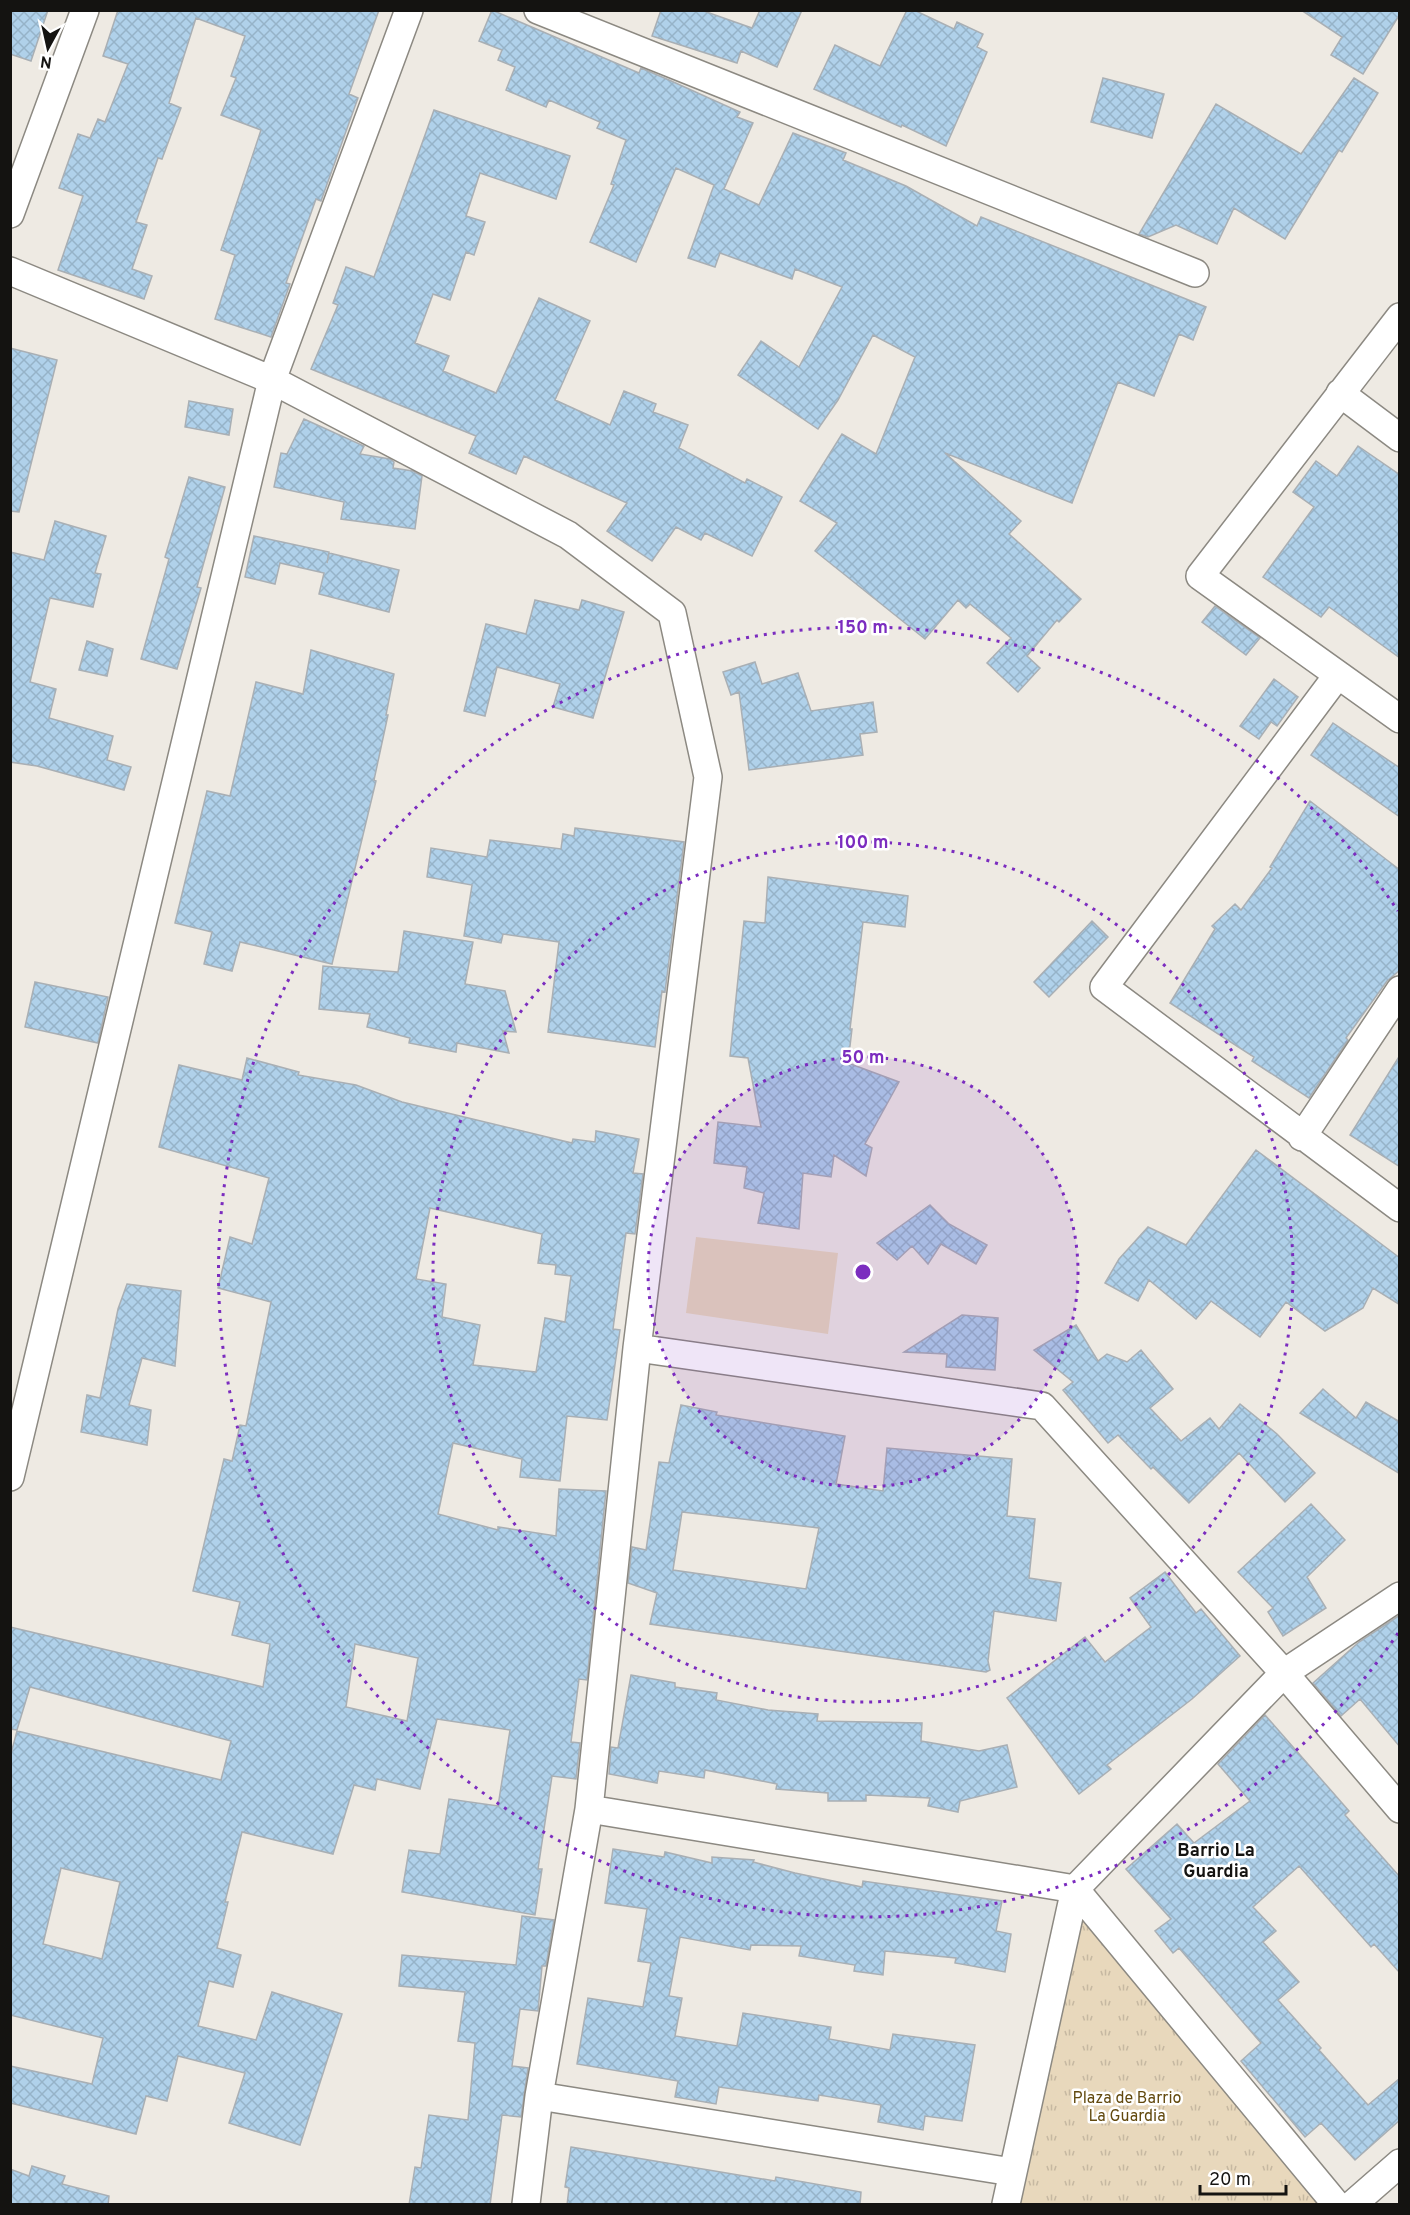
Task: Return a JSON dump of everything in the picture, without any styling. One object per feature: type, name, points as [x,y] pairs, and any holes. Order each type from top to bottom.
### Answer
[{"type":"street","points":[[10,214],[85,10]]},
{"type":"street","points":[[11,1475],[272,380],[409,10]]},
{"type":"street","points":[[538,10],[1195,273]]},
{"type":"street","points":[[10,271],[272,380],[568,535],[672,613],[708,777],[637,1348],[589,1809],[540,2096],[526,2205]]},
{"type":"street","points":[[1400,316],[1200,576],[1336,676],[1400,719]]},
{"type":"street","points":[[1340,393],[1400,438]]},
{"type":"street","points":[[1336,676],[1104,987],[1400,1208]]},
{"type":"street","points":[[1302,1137],[1400,990]]},
{"type":"street","points":[[637,1348],[1042,1406],[1284,1673],[1400,1809]]},
{"type":"street","points":[[1006,2205],[1076,1889],[1284,1673],[1400,1596]]},
{"type":"street","points":[[589,1809],[1076,1889],[1336,2205]]},
{"type":"street","points":[[540,2096],[1012,2172]]},
{"type":"street","points":[[1353,2205],[1400,2163]]},
{"type":"green space","points":[[696,1237],[838,1253],[828,1334],[686,1313]]},
{"type":"green space","name":"Plaza de Barrio La Guardia","points":[[1075,1889],[1336,2204],[1006,2204]]},
{"type":"building","points":[[10,10],[48,10],[31,61],[10,54]]},
{"type":"building","points":[[118,10],[379,10],[349,94],[358,98],[321,201],[316,199],[286,283],[290,284],[271,337],[215,319],[235,255],[221,250],[261,130],[221,115],[236,78],[231,76],[245,36],[196,18],[169,103],[181,108],[162,159],[158,158],[136,222],[147,225],[132,269],[152,276],[144,299],[58,270],[83,196],[59,188],[78,134],[90,138],[98,119],[105,122],[128,64],[103,56]]},
{"type":"building","points":[[492,10],[639,73],[641,68],[740,112],[737,117],[753,123],[724,189],[759,205],[793,133],[846,153],[843,160],[906,186],[977,226],[981,217],[1206,307],[1193,340],[1179,334],[1154,396],[1118,382],[1072,503],[945,453],[1021,521],[1009,534],[1081,599],[1059,622],[1057,620],[1027,656],[1040,668],[1018,692],[987,663],[1011,638],[970,604],[966,608],[958,600],[925,639],[815,551],[837,523],[800,501],[842,434],[876,454],[915,357],[873,335],[838,400],[818,429],[738,375],[761,341],[799,367],[842,287],[795,269],[792,279],[720,253],[715,267],[688,258],[714,185],[676,168],[636,262],[590,242],[614,185],[611,184],[626,140],[597,128],[600,122],[549,100],[546,107],[506,90],[515,67],[498,60],[502,50],[479,41]]},
{"type":"building","points":[[661,10],[701,10],[752,28],[760,10],[802,10],[777,67],[741,51],[737,63],[652,36]]},
{"type":"building","points":[[907,10],[914,10],[954,29],[957,22],[983,34],[977,47],[987,52],[946,146],[902,125],[901,127],[814,89],[835,45],[880,66]]},
{"type":"building","points":[[1301,10],[1400,10],[1400,14],[1363,74],[1331,55],[1342,37]]},
{"type":"building","points":[[1103,78],[1164,94],[1152,138],[1091,122]]},
{"type":"building","points":[[1354,78],[1378,93],[1342,152],[1339,150],[1285,239],[1234,208],[1217,244],[1176,225],[1148,237],[1139,234],[1216,104],[1301,154]]},
{"type":"building","points":[[434,110],[570,156],[556,199],[480,173],[466,216],[485,222],[474,255],[466,252],[450,300],[433,294],[415,343],[449,356],[443,371],[496,393],[539,298],[590,321],[555,400],[610,425],[624,391],[656,404],[653,412],[688,425],[679,448],[745,483],[747,479],[782,497],[752,556],[705,533],[701,540],[676,527],[652,561],[607,531],[627,503],[524,456],[516,474],[469,453],[476,436],[311,369],[338,305],[333,303],[346,267],[374,277]]},
{"type":"building","points":[[10,348],[57,360],[19,512],[10,511]]},
{"type":"building","points":[[189,401],[233,409],[229,435],[185,427]]},
{"type":"building","points":[[304,419],[364,446],[360,454],[390,459],[394,462],[393,468],[413,471],[422,476],[415,529],[341,519],[344,502],[274,487],[281,453],[287,454]]},
{"type":"building","points":[[1358,446],[1400,475],[1400,658],[1329,607],[1321,617],[1263,577],[1314,507],[1293,492],[1316,461],[1337,476]]},
{"type":"building","points":[[189,477],[225,487],[197,587],[201,588],[177,669],[141,659],[169,559],[165,557]]},
{"type":"building","points":[[55,521],[106,536],[95,573],[101,574],[93,607],[50,598],[30,682],[56,689],[49,718],[113,736],[107,760],[131,767],[124,790],[37,766],[10,762],[10,552],[44,560]]},
{"type":"building","points":[[254,536],[329,552],[327,563],[329,553],[399,570],[389,612],[319,594],[324,573],[280,563],[275,584],[245,577]]},
{"type":"building","points":[[535,600],[579,610],[582,600],[624,612],[593,718],[553,707],[560,684],[497,667],[485,716],[464,711],[486,624],[526,634]]},
{"type":"building","points":[[1215,606],[1260,638],[1246,655],[1202,622]]},
{"type":"building","points":[[87,641],[113,649],[107,676],[79,670]]},
{"type":"building","points":[[311,650],[394,674],[374,780],[376,781],[332,964],[240,942],[232,971],[204,964],[212,932],[175,923],[207,791],[230,796],[256,682],[303,694]]},
{"type":"building","points":[[755,662],[762,684],[798,673],[811,711],[873,702],[877,732],[860,734],[863,755],[749,770],[739,692],[731,695],[723,672]]},
{"type":"building","points":[[1274,679],[1298,697],[1277,726],[1271,722],[1259,739],[1240,726]]},
{"type":"building","points":[[1333,723],[1400,768],[1400,817],[1311,755]]},
{"type":"building","points":[[1310,801],[1400,870],[1400,970],[1387,981],[1346,1038],[1348,1040],[1309,1098],[1252,1061],[1254,1057],[1170,1003],[1215,929],[1212,926],[1235,904],[1241,910],[1272,868],[1270,867]]},
{"type":"building","points":[[575,828],[684,842],[665,992],[662,991],[655,1047],[548,1032],[559,942],[503,934],[501,943],[464,936],[472,885],[427,877],[431,848],[487,857],[490,840],[561,849],[563,834],[574,836]]},
{"type":"building","points":[[768,877],[908,896],[905,927],[863,922],[848,1063],[899,1082],[865,1144],[872,1148],[866,1176],[834,1155],[831,1177],[803,1173],[799,1229],[758,1223],[764,1193],[744,1188],[747,1167],[714,1163],[718,1122],[761,1127],[748,1058],[730,1056],[744,921],[765,923]]},
{"type":"building","points":[[1092,921],[1108,937],[1049,997],[1034,982]]},
{"type":"building","points":[[404,931],[473,942],[465,984],[505,991],[516,1032],[503,1031],[509,1053],[457,1043],[456,1052],[409,1043],[410,1038],[367,1027],[370,1014],[319,1009],[323,966],[398,972]]},
{"type":"building","points":[[35,982],[108,997],[98,1043],[25,1027]]},
{"type":"building","points":[[1400,1055],[1400,1167],[1350,1135]]},
{"type":"building","points":[[247,1058],[299,1072],[298,1075],[356,1085],[402,1102],[572,1143],[573,1139],[595,1142],[596,1131],[639,1139],[633,1173],[643,1174],[635,1234],[626,1233],[613,1329],[620,1330],[607,1420],[567,1416],[560,1481],[520,1477],[522,1459],[453,1443],[438,1514],[498,1530],[498,1527],[556,1536],[559,1489],[606,1491],[587,1680],[579,1679],[571,1742],[580,1743],[576,1779],[552,1776],[538,1869],[542,1869],[535,1915],[402,1892],[409,1850],[440,1854],[449,1799],[498,1806],[510,1730],[437,1719],[420,1789],[377,1779],[375,1790],[354,1785],[333,1854],[242,1832],[225,1902],[228,1902],[217,1948],[241,1955],[233,1987],[209,1981],[198,2026],[256,2040],[272,1992],[342,2014],[300,2145],[229,2123],[245,2073],[178,2056],[167,2101],[146,2096],[136,2134],[10,2103],[10,2066],[92,2084],[103,2038],[10,2015],[10,1757],[17,1731],[221,1780],[231,1741],[30,1687],[17,1730],[10,1729],[10,1627],[263,1687],[270,1644],[232,1635],[240,1602],[193,1591],[224,1459],[232,1461],[240,1425],[246,1426],[271,1302],[218,1288],[230,1237],[252,1244],[269,1178],[159,1147],[179,1065],[242,1080]],"holes":[[[430,1208],[542,1234],[538,1263],[556,1265],[555,1274],[571,1276],[565,1322],[545,1318],[536,1372],[473,1365],[480,1325],[442,1317],[446,1284],[416,1279]],[[355,1644],[418,1658],[407,1721],[346,1707]],[[61,1868],[120,1882],[102,1959],[43,1944]]]},
{"type":"building","points":[[1256,1150],[1400,1258],[1400,1305],[1373,1288],[1363,1308],[1325,1331],[1286,1302],[1260,1337],[1211,1301],[1196,1319],[1149,1280],[1138,1301],[1105,1283],[1119,1259],[1148,1227],[1186,1245]]},
{"type":"building","points":[[930,1205],[949,1224],[987,1245],[976,1264],[941,1244],[928,1264],[912,1246],[897,1260],[877,1243]]},
{"type":"building","points":[[127,1284],[181,1291],[175,1366],[142,1358],[129,1405],[151,1410],[147,1445],[81,1432],[87,1395],[100,1398],[118,1309]]},
{"type":"building","points":[[962,1315],[998,1318],[995,1370],[946,1367],[947,1354],[904,1352]]},
{"type":"building","points":[[1076,1325],[1098,1361],[1107,1354],[1127,1362],[1141,1350],[1173,1389],[1150,1408],[1181,1441],[1210,1418],[1219,1429],[1240,1404],[1277,1434],[1315,1473],[1285,1502],[1239,1453],[1189,1503],[1118,1435],[1108,1443],[1063,1390],[1073,1382],[1034,1350]]},
{"type":"building","points":[[1323,1389],[1356,1418],[1366,1402],[1400,1422],[1400,1474],[1300,1413]]},
{"type":"building","points":[[681,1405],[717,1412],[716,1415],[845,1436],[836,1484],[883,1491],[887,1448],[1012,1459],[1007,1516],[1035,1519],[1029,1578],[1061,1583],[1056,1621],[994,1611],[988,1661],[990,1670],[986,1672],[650,1624],[657,1593],[628,1583],[632,1547],[646,1550],[659,1462],[669,1463]],"holes":[[[682,1512],[819,1528],[806,1589],[673,1570]]]},
{"type":"building","points":[[1311,1504],[1345,1540],[1307,1577],[1326,1608],[1283,1636],[1268,1612],[1273,1608],[1238,1572]]},
{"type":"building","points":[[1165,1572],[1196,1613],[1201,1609],[1240,1656],[1192,1699],[1107,1765],[1111,1769],[1079,1794],[1007,1698],[1085,1637],[1105,1662],[1151,1627],[1130,1598]]},
{"type":"building","points":[[1400,1615],[1400,1747],[1360,1699],[1341,1716],[1313,1683],[1359,1642]]},
{"type":"building","points":[[631,1675],[675,1683],[675,1687],[717,1693],[716,1700],[768,1710],[818,1714],[817,1721],[922,1723],[921,1741],[979,1751],[1007,1745],[1017,1787],[960,1801],[958,1812],[928,1806],[930,1798],[866,1795],[866,1801],[828,1801],[828,1793],[776,1789],[777,1784],[705,1770],[704,1778],[659,1771],[657,1783],[609,1774],[611,1747],[618,1748]]},
{"type":"building","points":[[1265,1715],[1349,1811],[1345,1815],[1400,1877],[1400,1973],[1374,1944],[1371,1947],[1299,1866],[1253,1907],[1276,1931],[1263,1942],[1299,1982],[1278,2000],[1321,2048],[1319,2050],[1368,2105],[1400,2078],[1400,2120],[1355,2160],[1321,2123],[1305,2137],[1241,2061],[1261,2043],[1179,1948],[1173,1953],[1155,1931],[1171,1919],[1126,1869],[1177,1824],[1194,1843],[1250,1801],[1218,1764]]},
{"type":"building","points":[[613,1849],[664,1857],[665,1852],[712,1863],[712,1857],[754,1860],[753,1862],[795,1873],[862,1887],[863,1881],[1002,1901],[996,1931],[1011,1934],[1005,1972],[955,1963],[956,1958],[885,1951],[883,1975],[854,1971],[855,1965],[799,1956],[801,1946],[751,1945],[750,1950],[680,1937],[669,1996],[682,1998],[675,2036],[737,2046],[743,2013],[831,2027],[829,2039],[890,2050],[893,2034],[975,2045],[962,2121],[925,2116],[923,2130],[878,2122],[881,2105],[819,2095],[818,2101],[719,2087],[716,2104],[675,2097],[678,2081],[577,2064],[588,1998],[643,2007],[651,1963],[638,1961],[647,1909],[605,1903]]},
{"type":"building","points":[[522,1916],[554,1920],[546,1966],[542,1966],[538,2011],[520,2009],[512,2066],[528,2068],[521,2117],[502,2115],[490,2205],[409,2205],[415,2167],[421,2168],[429,2115],[468,2120],[475,2043],[458,2041],[465,1992],[399,1986],[402,1955],[516,1965]]},
{"type":"building","points":[[571,2147],[775,2181],[776,2177],[861,2192],[860,2205],[567,2205],[569,2188],[565,2187]]},
{"type":"building","points":[[32,2166],[65,2176],[62,2184],[109,2196],[108,2205],[10,2205],[10,2169],[29,2176]]},
{"type":"district","name":"Barrio La Guardia","points":[[1216,1860]]}]
